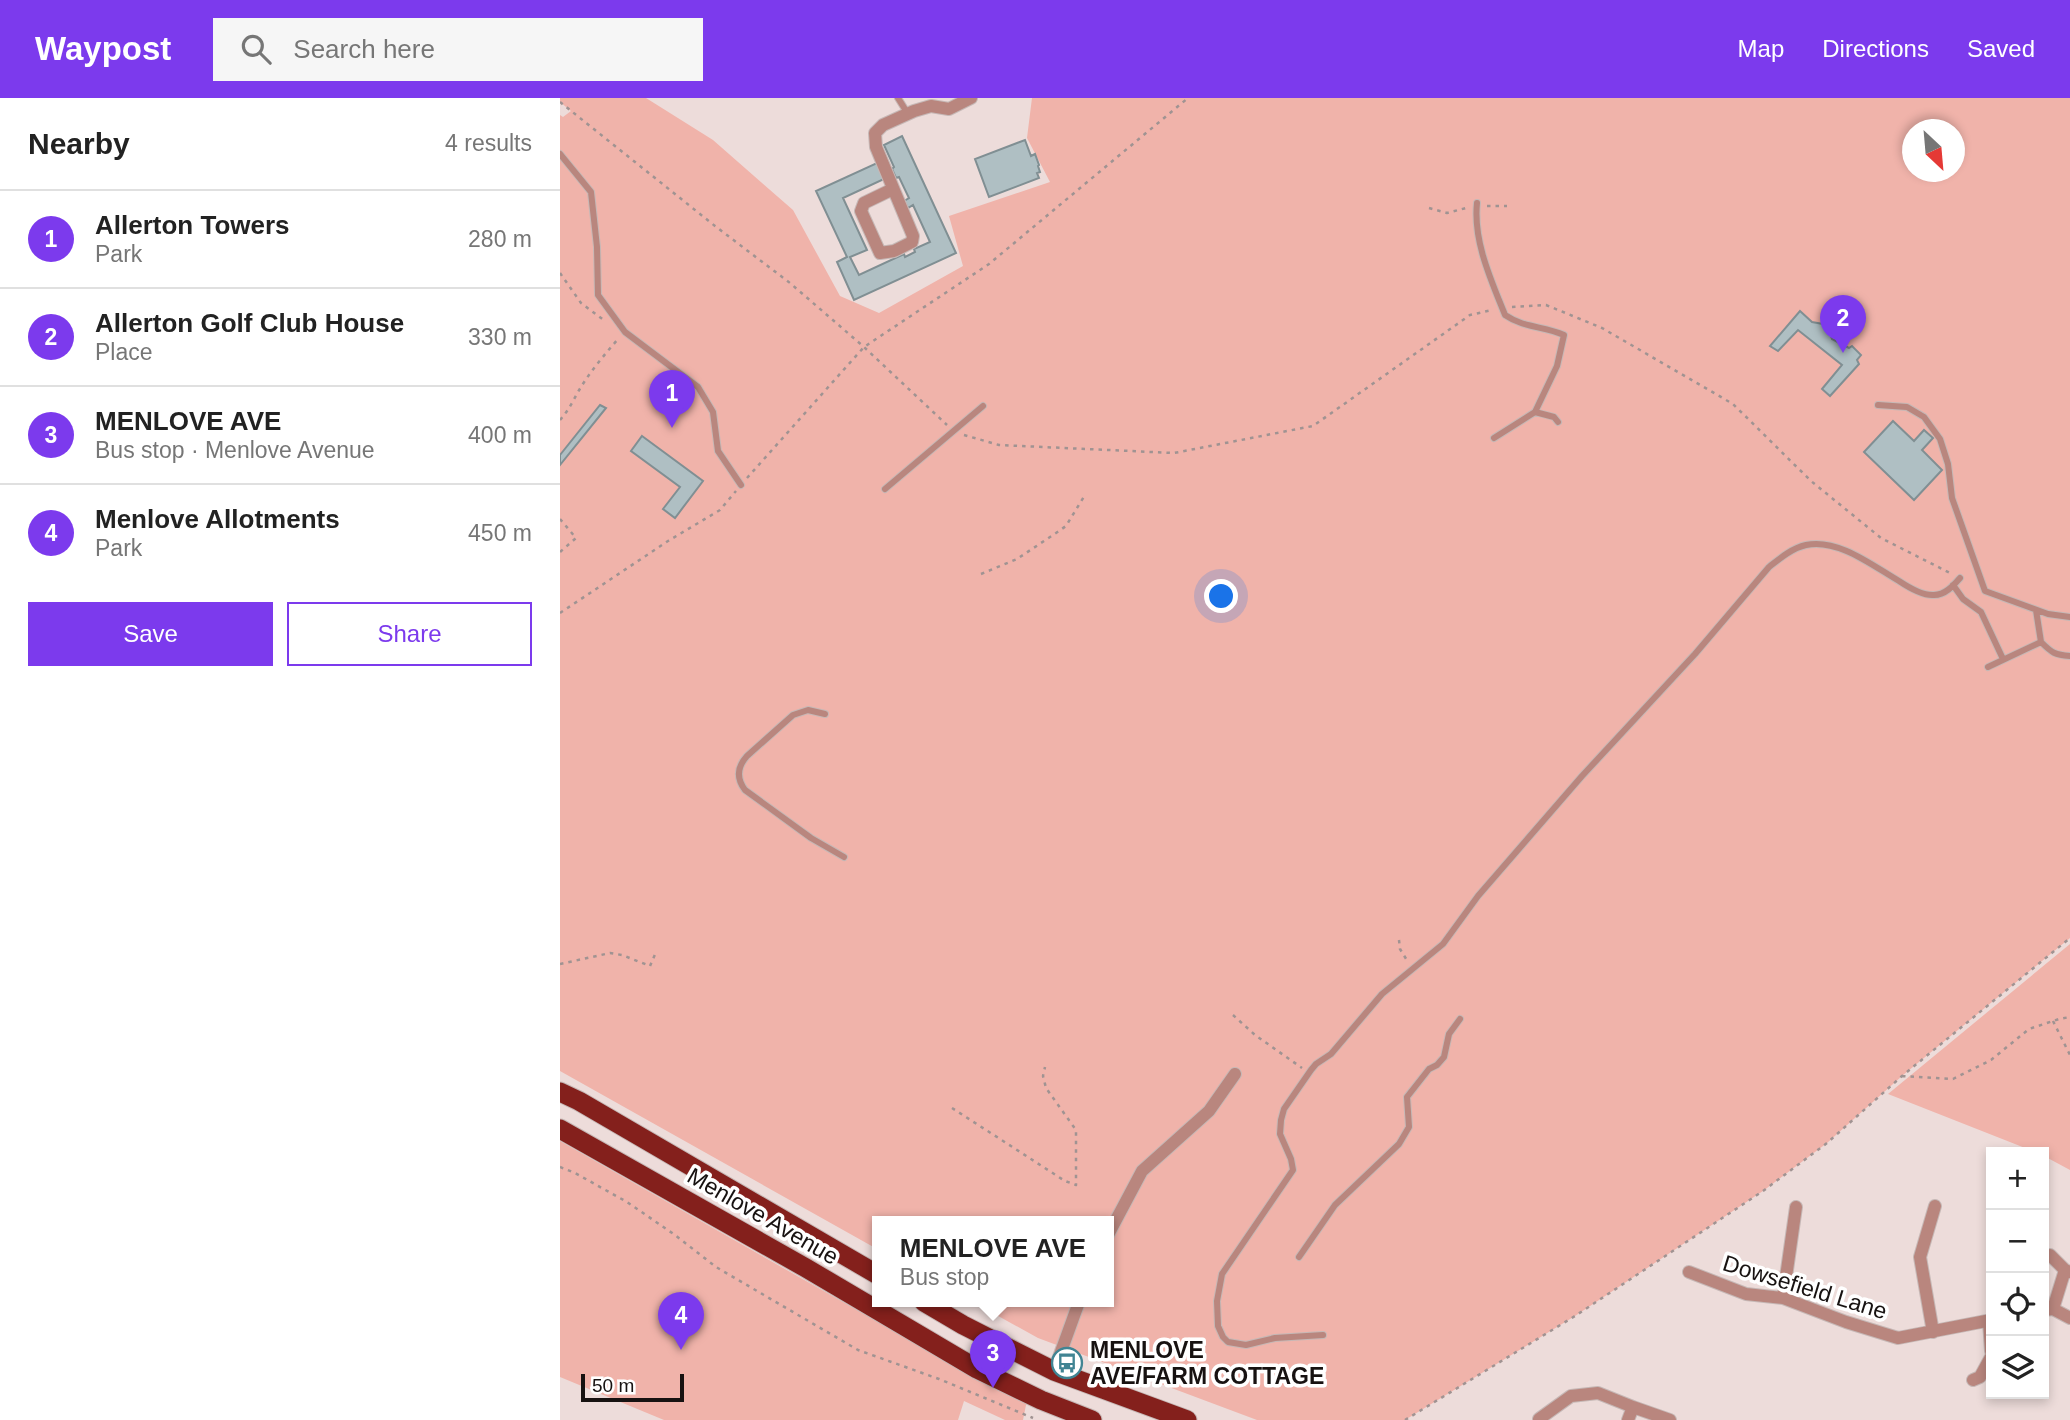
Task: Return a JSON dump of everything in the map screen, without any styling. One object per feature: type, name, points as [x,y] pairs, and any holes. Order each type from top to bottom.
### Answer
[{"type":"highway","name":"Menlove Avenue","points":[[560,1091],[872,1272]]},
{"type":"highway","name":"Menlove Avenue","points":[[560,1129],[806,1268],[977,1369],[1037,1409],[1092,1420]]},
{"type":"highway","points":[[932,1307],[1054,1371],[1187,1420]]},
{"type":"highway","points":[[1037,1409],[1054,1371]]},
{"type":"street","points":[[893,188],[864,203],[861,211],[880,253],[894,251],[912,242],[913,236],[876,146],[875,133],[883,125],[908,114],[931,106],[948,109],[971,98]]},
{"type":"street","points":[[1114,1224],[1142,1171],[1209,1111],[1235,1074]]},
{"type":"street","points":[[1933,1332],[1920,1257],[1935,1206]]},
{"type":"street","points":[[1783,1298],[1796,1207]]},
{"type":"street","points":[[2049,1308],[2068,1271],[2050,1255]]},
{"type":"street","name":"Dowsefield Lane","points":[[1689,1272],[1746,1294],[1783,1298],[1898,1338],[1986,1322]]},
{"type":"street","points":[[1054,1371],[1077,1307]]},
{"type":"street","points":[[2049,1310],[2070,1318]]},
{"type":"street","points":[[1973,1380],[1980,1377],[1986,1366]]},
{"type":"street","points":[[1539,1419],[1571,1396],[1598,1393],[1670,1420]]},
{"type":"street","points":[[1628,1420],[1633,1407]]},
{"type":"lane","points":[[898,98],[908,114]]},
{"type":"lane","points":[[560,154],[591,192],[597,247],[598,295],[625,332],[698,387],[713,412],[718,451],[741,485]]},
{"type":"lane","points":[[1476,203],[1479,245],[1505,315],[1515,322],[1544,327],[1564,335],[1557,366],[1535,412],[1494,438]]},
{"type":"lane","points":[[1878,405],[1907,407],[1924,417],[1940,439],[1948,464],[1952,498],[1985,591],[2048,614],[2070,617]]},
{"type":"lane","points":[[885,489],[983,406]]},
{"type":"lane","points":[[1535,412],[1554,417],[1559,422]]},
{"type":"lane","points":[[1323,1335],[1275,1338],[1245,1345],[1228,1342],[1218,1326],[1217,1301],[1223,1274],[1293,1170],[1280,1134],[1281,1120],[1284,1109],[1316,1064],[1331,1054],[1382,994],[1443,944],[1478,896],[1582,776],[1779,559],[1806,545],[1836,547],[1849,551],[1912,589],[1933,596],[1950,589],[1960,578]]},
{"type":"lane","points":[[1953,586],[1963,599],[1981,612],[2003,659]]},
{"type":"lane","points":[[2036,610],[2041,642],[2051,652],[2062,657],[2070,656]]},
{"type":"lane","points":[[1988,667],[2041,642]]},
{"type":"lane","points":[[825,714],[808,710],[793,715],[747,756],[741,763],[738,776],[746,790],[811,838],[844,857]]},
{"type":"lane","points":[[1300,1257],[1335,1205],[1399,1144],[1409,1127],[1407,1097],[1429,1069],[1444,1057],[1450,1034],[1460,1019]]},
{"type":"path","points":[[560,613],[720,510],[864,347],[989,264],[1188,98]]},
{"type":"path","points":[[560,102],[790,283],[954,431],[999,446],[1174,453],[1313,426],[1470,315],[1502,308],[1546,305],[1602,328],[1733,404],[1811,481],[1881,538],[1960,578]]},
{"type":"path","points":[[560,273],[581,303],[597,317],[625,332],[601,360],[560,421]]},
{"type":"path","points":[[981,574],[1017,559],[1056,533],[1071,519],[1085,495]]},
{"type":"path","points":[[560,519],[576,538],[560,552]]},
{"type":"path","points":[[1405,1420],[1595,1303],[1763,1191],[1827,1143],[1902,1076],[2070,938]]},
{"type":"path","points":[[1399,940],[1400,949],[1412,968]]},
{"type":"path","points":[[560,964],[610,953],[650,966],[656,952]]},
{"type":"path","points":[[1233,1014],[1255,1035],[1308,1074]]},
{"type":"path","points":[[1902,1076],[1953,1079],[1991,1060],[2029,1029],[2070,1017]]},
{"type":"path","points":[[2053,1021],[2070,1055]]},
{"type":"path","points":[[952,1108],[1065,1181],[1076,1185],[1076,1130],[1046,1088],[1043,1076],[1045,1067]]},
{"type":"path","points":[[560,1167],[627,1202],[716,1267],[859,1350],[939,1379],[1037,1409]]},
{"type":"shaded area","points":[[560,98],[646,98],[713,140],[793,210],[840,296],[879,313],[963,266],[949,216],[1050,182],[1027,138],[1032,98],[2070,98],[2070,938],[1902,1076],[1827,1143],[1763,1191],[1575,1316],[1405,1420],[1257,1420],[1038,1338],[982,1307],[1114,1307],[1114,1216],[872,1216],[872,1246],[560,1071],[560,115],[563,117],[571,111],[560,102]]},
{"type":"shaded area","points":[[2070,944],[2070,1170],[2049,1159],[2049,1147],[2022,1147],[1888,1094]]},
{"type":"shaded area","points":[[560,1141],[894,1331],[1027,1400],[1023,1420],[1005,1420],[964,1401],[958,1420],[664,1420],[560,1377]]},
{"type":"building","points":[[902,136],[956,253],[854,300],[837,262],[847,257],[816,191],[877,163],[884,179],[843,198],[867,250],[850,257],[859,275],[904,254],[905,257],[915,252],[914,249],[930,242],[913,205],[908,208],[904,201],[909,198],[899,177],[896,178],[884,145]]},
{"type":"building","points":[[1025,140],[1031,156],[1035,154],[1039,165],[1039,178],[989,197],[975,159]]},
{"type":"building","points":[[1800,311],[1812,322],[1823,324],[1829,329],[1832,339],[1849,348],[1852,346],[1861,355],[1857,360],[1859,364],[1830,396],[1822,389],[1842,365],[1798,330],[1778,351],[1770,346]]},
{"type":"building","points":[[600,405],[606,408],[560,465],[560,455]]},
{"type":"building","points":[[1893,421],[1914,441],[1924,430],[1933,438],[1922,450],[1942,470],[1914,500],[1864,452]]},
{"type":"building","points":[[642,436],[703,481],[675,518],[663,509],[680,487],[631,451]]},
{"type":"place","name":"Allerton Golf Club House","points":[[1843,353]]},
{"type":"place","name":"Allerton Towers","points":[[672,428]]},
{"type":"place","name":"Menlove Allotments","points":[[681,1350]]},
{"type":"place","name":"MENLOVE AVE/FARM COTTAGE","points":[[1067,1363]]},
{"type":"place","name":"MENLOVE AVE","points":[[993,1388]]}]
